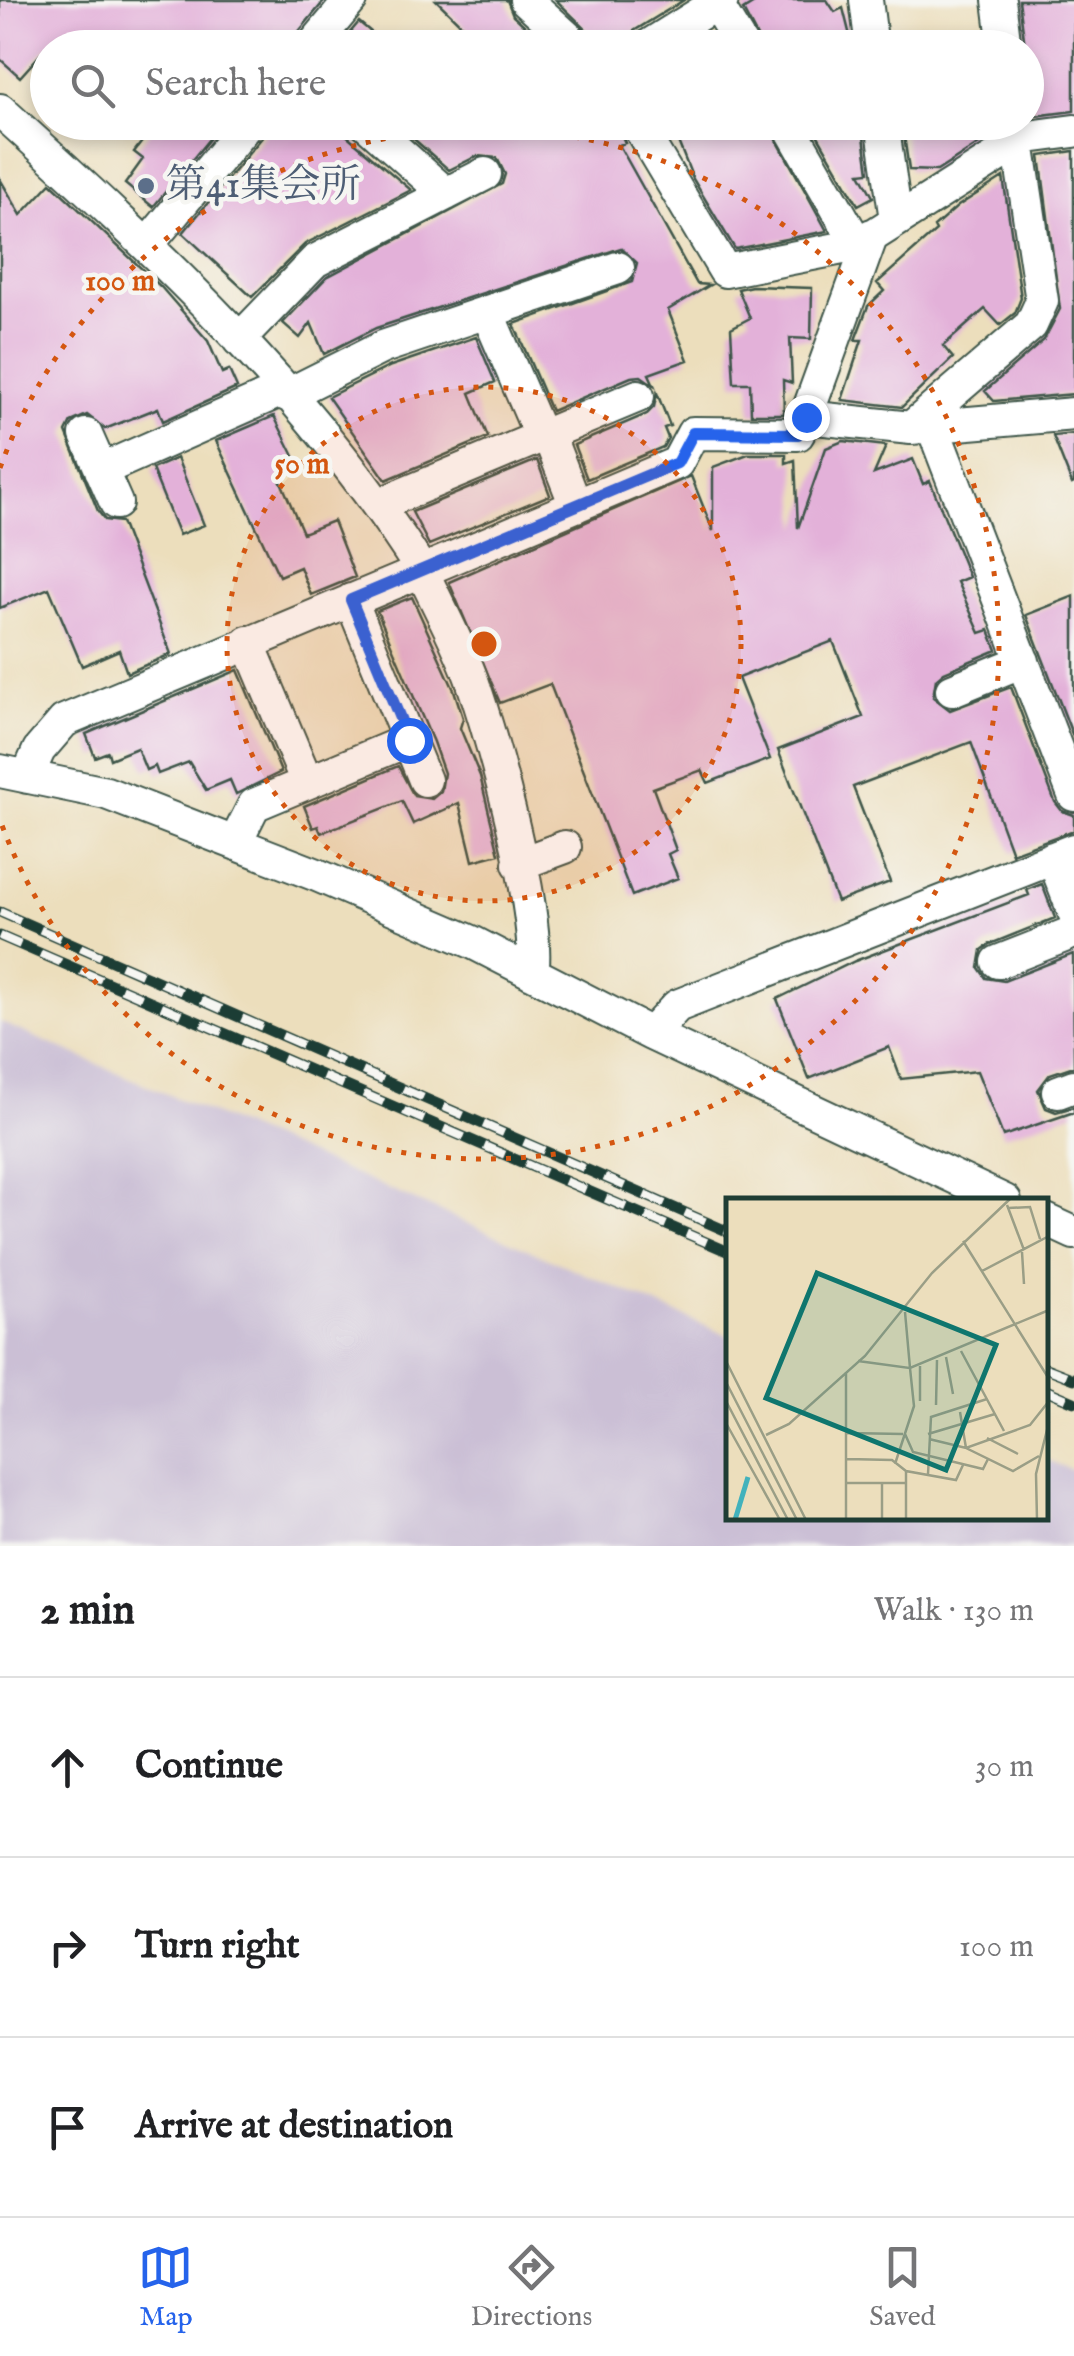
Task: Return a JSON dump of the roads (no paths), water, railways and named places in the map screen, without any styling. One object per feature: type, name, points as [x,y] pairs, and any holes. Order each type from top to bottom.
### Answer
[{"type":"street","points":[[326,30],[351,0]]},
{"type":"street","points":[[526,0],[559,30]]},
{"type":"street","points":[[866,0],[870,30]]},
{"type":"street","points":[[999,0],[1003,30]]},
{"type":"street","points":[[673,30],[718,1],[734,30]]},
{"type":"street","points":[[0,110],[30,137]]},
{"type":"street","points":[[1044,135],[1074,131]]},
{"type":"street","points":[[33,140],[148,244],[239,340],[380,504],[422,571],[472,681],[519,864],[536,951],[532,973]]},
{"type":"street","points":[[148,244],[234,140]]},
{"type":"street","points":[[385,140],[446,194]]},
{"type":"street","points":[[647,140],[725,272],[875,233],[1006,140]]},
{"type":"street","points":[[801,140],[875,233]]},
{"type":"street","points":[[14,774],[64,721],[677,463],[693,433],[798,434],[875,233],[881,140]]},
{"type":"street","points":[[922,428],[1031,324],[1042,301],[1017,140]]},
{"type":"street","points":[[239,340],[315,262],[485,174]]},
{"type":"street","points":[[102,470],[382,347],[618,268]]},
{"type":"street","points":[[487,312],[576,506]]},
{"type":"street","points":[[380,504],[638,396]]},
{"type":"street","points":[[806,417],[922,428],[1074,414]]},
{"type":"street","points":[[922,428],[1023,661],[1074,796]]},
{"type":"street","points":[[86,436],[116,503]]},
{"type":"street","points":[[351,600],[425,780]]},
{"type":"street","points":[[248,642],[307,782]]},
{"type":"street","points":[[952,690],[1023,661]]},
{"type":"street","points":[[235,843],[254,805],[409,740]]},
{"type":"street","points":[[14,774],[106,793],[472,942],[651,1034],[999,1198]]},
{"type":"street","points":[[519,864],[565,847]]},
{"type":"street","points":[[651,1034],[678,1006],[1063,854],[1074,912]]},
{"type":"street","points":[[998,962],[1074,932]]},
{"type":"street","points":[[1049,1222],[1074,1234]]},
{"type":"railway","points":[[0,912],[726,1231]]},
{"type":"railway","points":[[0,936],[726,1251]]},
{"type":"railway","points":[[1049,1369],[1074,1379]]},
{"type":"railway","points":[[1049,1391],[1074,1402]]},
{"type":"place","name":"第41集会所","points":[[146,186]]}]
